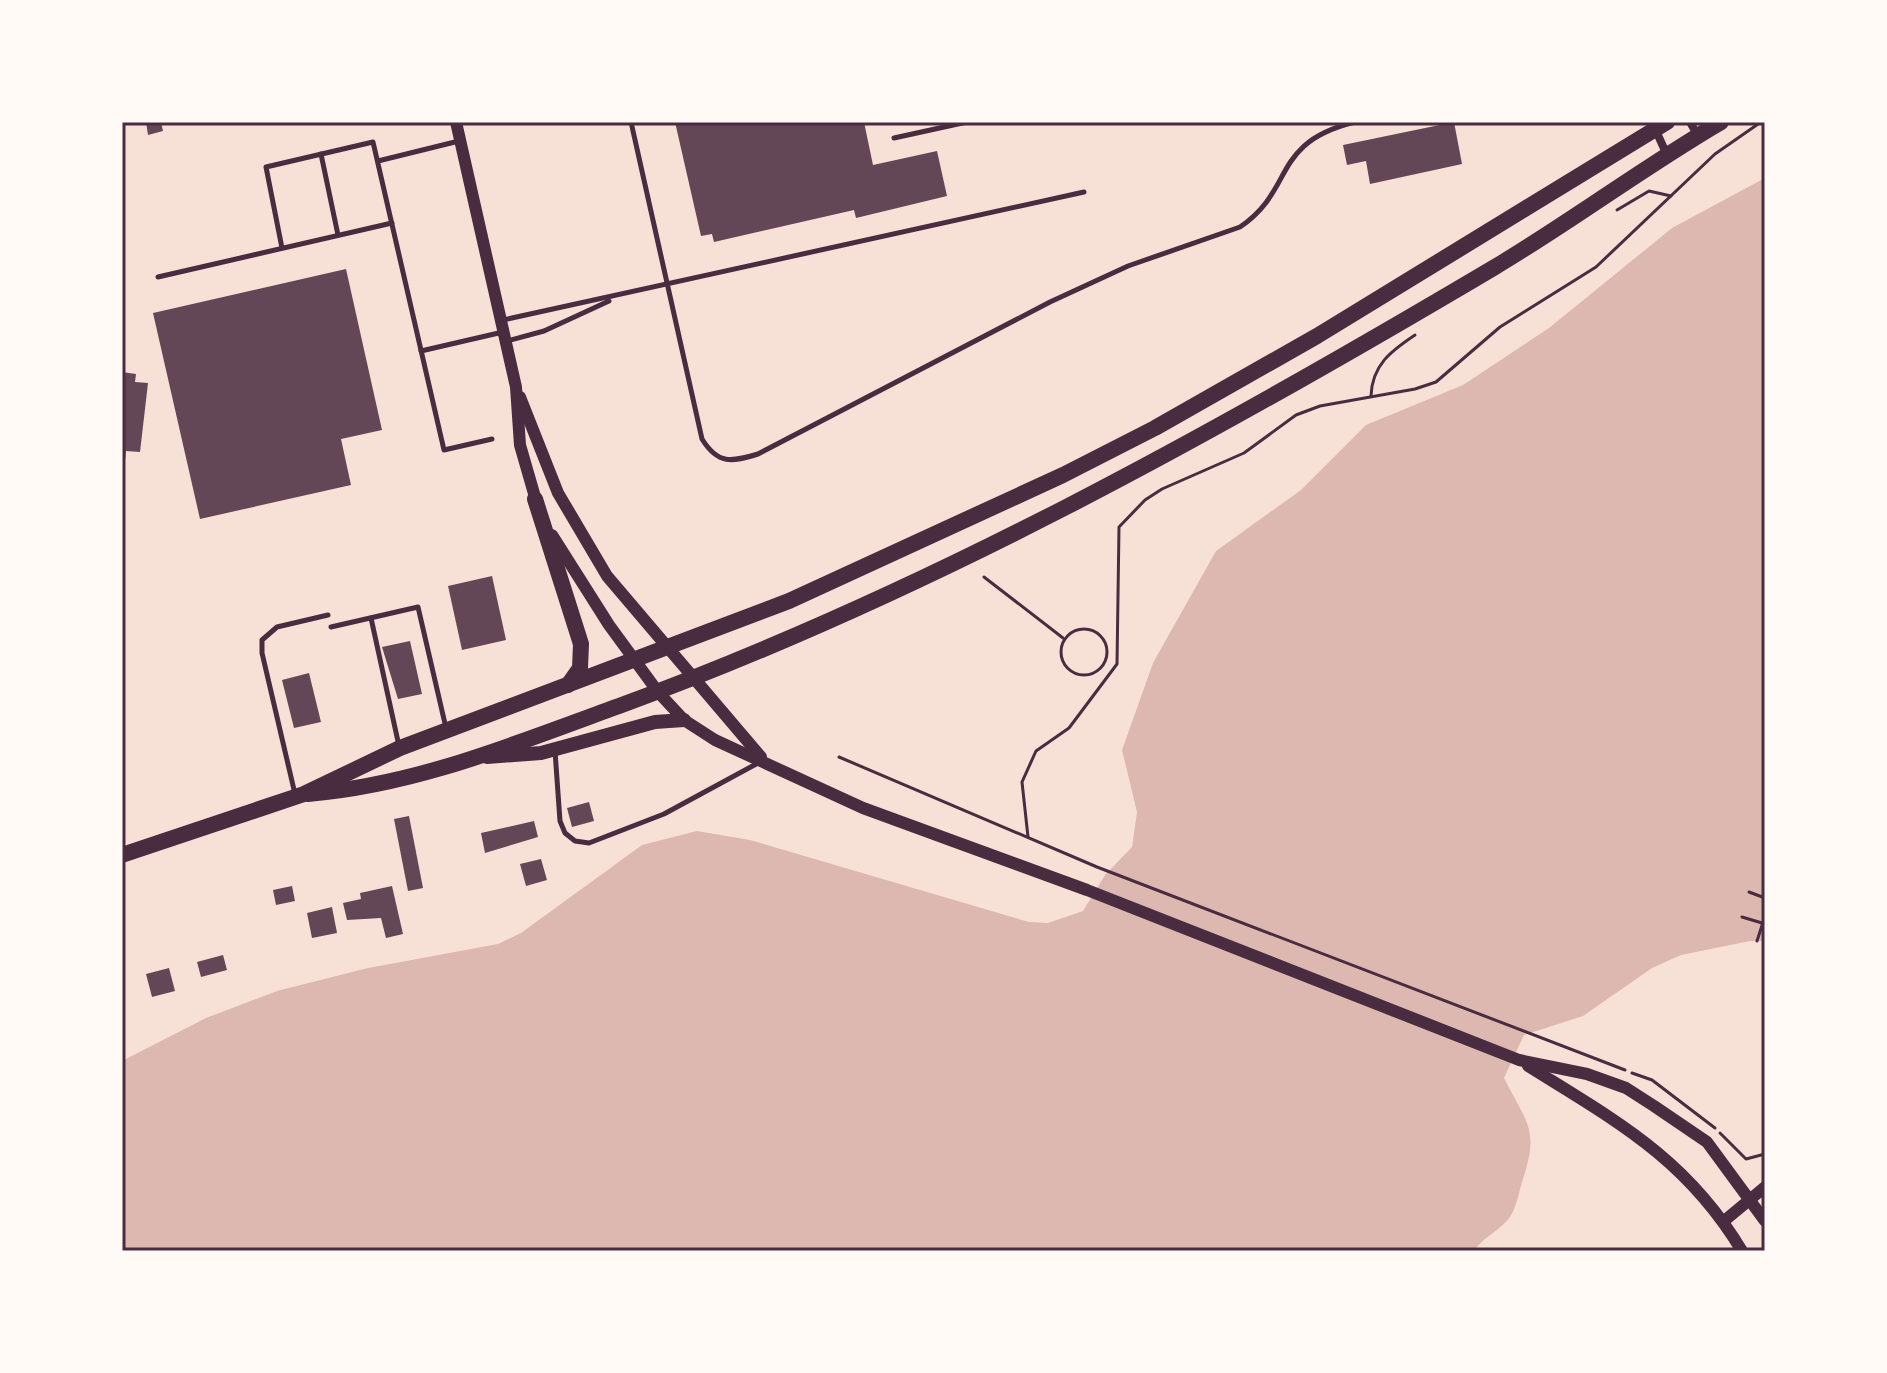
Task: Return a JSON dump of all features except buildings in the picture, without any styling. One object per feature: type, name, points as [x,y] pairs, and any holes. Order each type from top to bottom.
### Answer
[{"type":"main road","points":[[300,796],[382,785],[475,758],[695,678],[961,559],[1118,478],[1438,300],[1667,155],[1694,129],[1721,122]]},
{"type":"main road","points":[[122,855],[300,796],[447,729],[635,661],[803,595],[1051,481],[1155,428],[1518,217],[1658,124]]},
{"type":"main road","points":[[535,499],[581,644],[580,668],[568,685]]},
{"type":"main road","points":[[475,758],[555,750],[655,722],[684,720]]},
{"type":"street","points":[[456,122],[516,387],[553,482],[576,526],[617,590],[763,760]]},
{"type":"street","points":[[1658,124],[1667,155]]},
{"type":"street","points":[[516,387],[520,445],[535,499],[568,564],[658,692],[684,720],[715,740],[863,808],[1087,890],[1519,1060],[1587,1074],[1626,1088],[1707,1142],[1765,1221]]},
{"type":"street","points":[[1519,1060],[1643,1138],[1695,1184],[1724,1221],[1742,1251]]},
{"type":"street","points":[[1724,1221],[1752,1201],[1765,1187]]},
{"type":"lane","points":[[631,122],[702,439],[723,461],[737,461],[758,454],[1128,266],[1240,227],[1266,201],[1298,149],[1319,134],[1355,122]]},
{"type":"lane","points":[[894,138],[967,122]]},
{"type":"lane","points":[[378,161],[460,141]]},
{"type":"lane","points":[[282,248],[266,167],[373,142],[444,450],[492,439]]},
{"type":"lane","points":[[321,154],[338,235]]},
{"type":"lane","points":[[421,351],[668,284],[1084,192]]},
{"type":"lane","points":[[158,277],[392,223]]},
{"type":"lane","points":[[503,331],[544,331],[618,296]]},
{"type":"lane","points":[[331,627],[418,607],[447,729]]},
{"type":"lane","points":[[300,796],[262,653],[262,640],[277,627],[328,615]]},
{"type":"lane","points":[[371,618],[400,748]]},
{"type":"lane","points":[[555,750],[560,821],[565,833],[575,841],[589,843],[664,814],[707,789],[731,781],[763,760]]},
{"type":"path","points":[[1028,837],[1022,782],[1036,751],[1069,728],[1117,664],[1119,527],[1128,516],[1162,489],[1244,453],[1296,415],[1320,406],[1415,389],[1445,376],[1500,327],[1596,267],[1715,154],[1761,122]]},
{"type":"path","points":[[1610,215],[1649,191],[1671,196]]},
{"type":"path","points":[[1371,396],[1378,368],[1387,355],[1418,333]]},
{"type":"path","points":[[984,577],[1064,638]]},
{"type":"path","points":[[1084,628],[1098,633],[1107,646],[1105,661],[1095,673],[1072,672],[1062,660],[1064,638],[1084,628]]},
{"type":"path","points":[[1105,661],[1117,664]]},
{"type":"path","points":[[839,757],[1097,867],[1542,1041]]},
{"type":"path","points":[[1749,892],[1765,898]]},
{"type":"path","points":[[1757,941],[1765,916]]},
{"type":"path","points":[[1742,917],[1763,923]]},
{"type":"path","points":[[1746,1159],[1765,1154]]},
{"type":"shaded area","points":[[1765,178],[1765,941],[1750,941],[1681,955],[1652,968],[1583,1016],[1524,1035],[1504,1078],[1528,1127],[1530,1150],[1527,1164],[1510,1217],[1474,1251],[122,1251],[122,1061],[206,1018],[277,991],[368,968],[498,944],[521,933],[642,845],[697,831],[750,840],[1029,922],[1048,923],[1083,911],[1105,875],[1132,847],[1137,812],[1122,750],[1153,663],[1216,551],[1301,490],[1366,425],[1463,385],[1549,328],[1672,228]]}]
